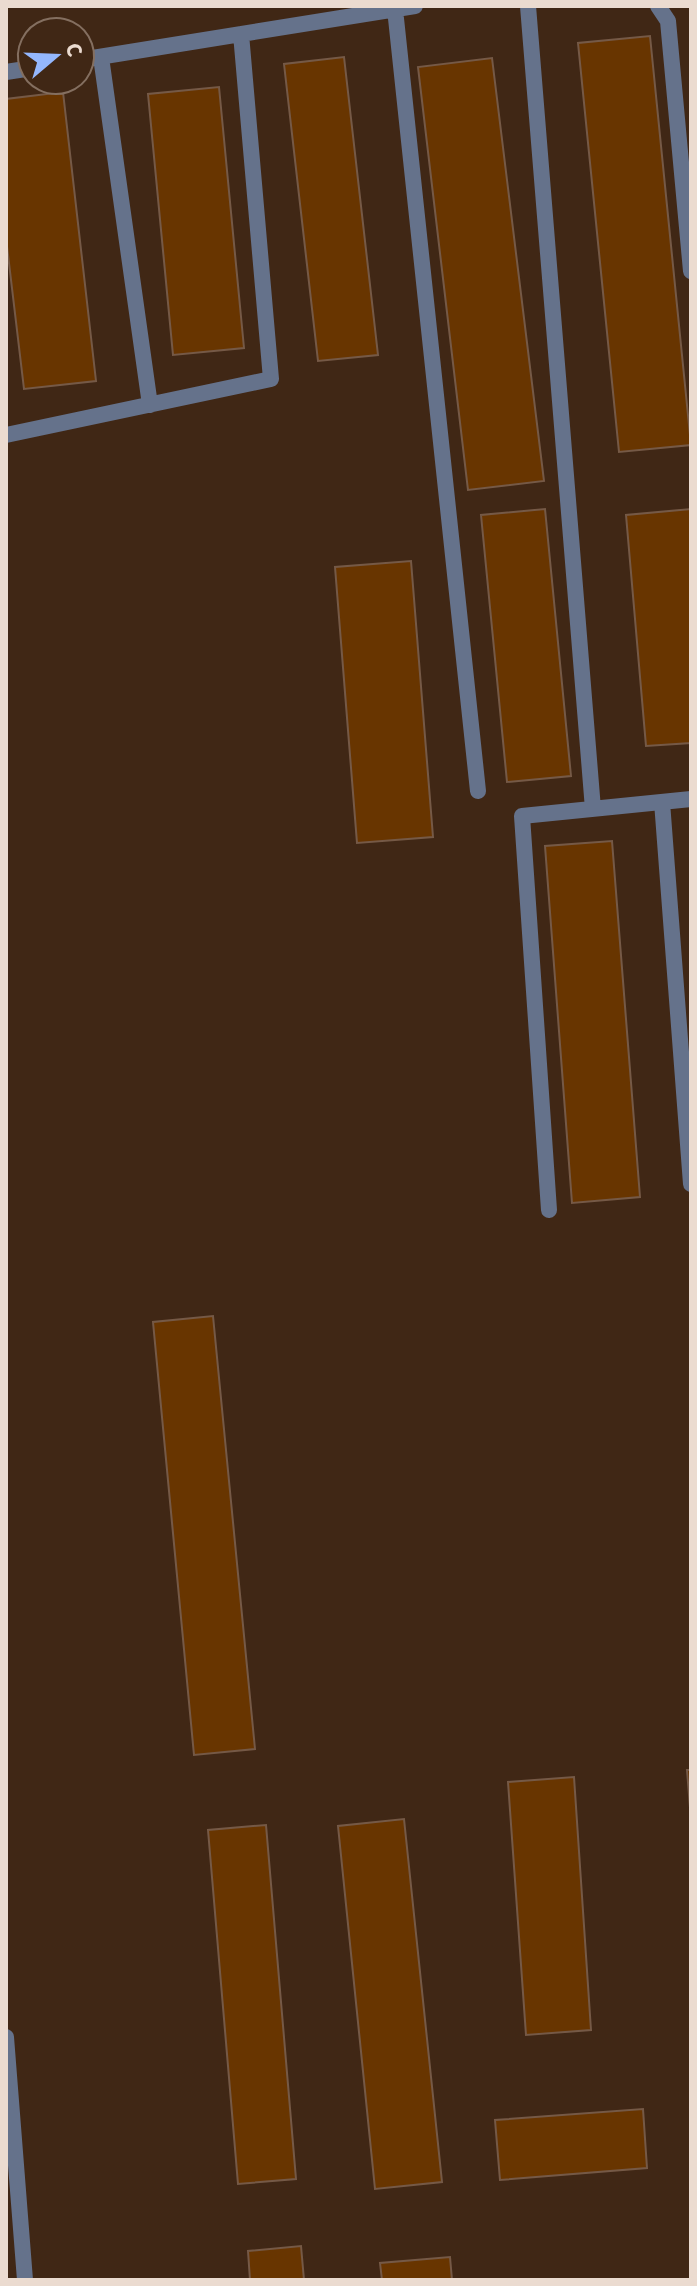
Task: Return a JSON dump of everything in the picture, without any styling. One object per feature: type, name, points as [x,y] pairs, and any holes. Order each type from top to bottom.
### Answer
[{"type":"street","points":[[96,58],[415,6]]},
{"type":"street","points":[[528,6],[593,809]]},
{"type":"street","points":[[658,6],[668,21],[691,271]]},
{"type":"street","points":[[395,9],[478,791]]},
{"type":"street","points":[[6,435],[271,379],[241,34]]},
{"type":"street","points":[[101,57],[150,405]]},
{"type":"street","points":[[549,1210],[522,816],[691,799]]},
{"type":"street","points":[[662,802],[691,1184]]},
{"type":"street","points":[[6,2037],[25,2280]]},
{"type":"building","points":[[650,36],[691,445],[619,452],[578,43]]},
{"type":"building","points":[[344,57],[378,355],[318,361],[284,64]]},
{"type":"building","points":[[492,58],[544,481],[468,490],[418,67]]},
{"type":"building","points":[[219,87],[244,348],[173,355],[148,94]]},
{"type":"building","points":[[63,96],[96,381],[24,389],[6,238],[6,99]]},
{"type":"building","points":[[545,509],[571,776],[507,782],[481,515]]},
{"type":"building","points":[[691,509],[691,743],[646,746],[626,515]]},
{"type":"building","points":[[411,561],[433,837],[357,843],[335,567]]},
{"type":"building","points":[[612,841],[640,1197],[572,1203],[545,846]]},
{"type":"building","points":[[213,1316],[255,1749],[194,1755],[153,1322]]},
{"type":"building","points":[[687,1770],[691,1770],[691,1820]]},
{"type":"building","points":[[574,1777],[591,2030],[526,2035],[508,1782]]},
{"type":"building","points":[[404,1819],[442,2182],[375,2189],[338,1826]]},
{"type":"building","points":[[266,1825],[296,2179],[238,2184],[208,1830]]},
{"type":"building","points":[[643,2109],[647,2168],[500,2180],[495,2120]]},
{"type":"building","points":[[301,2246],[304,2280],[250,2280],[248,2251]]},
{"type":"building","points":[[450,2257],[452,2280],[382,2280],[380,2263]]}]
